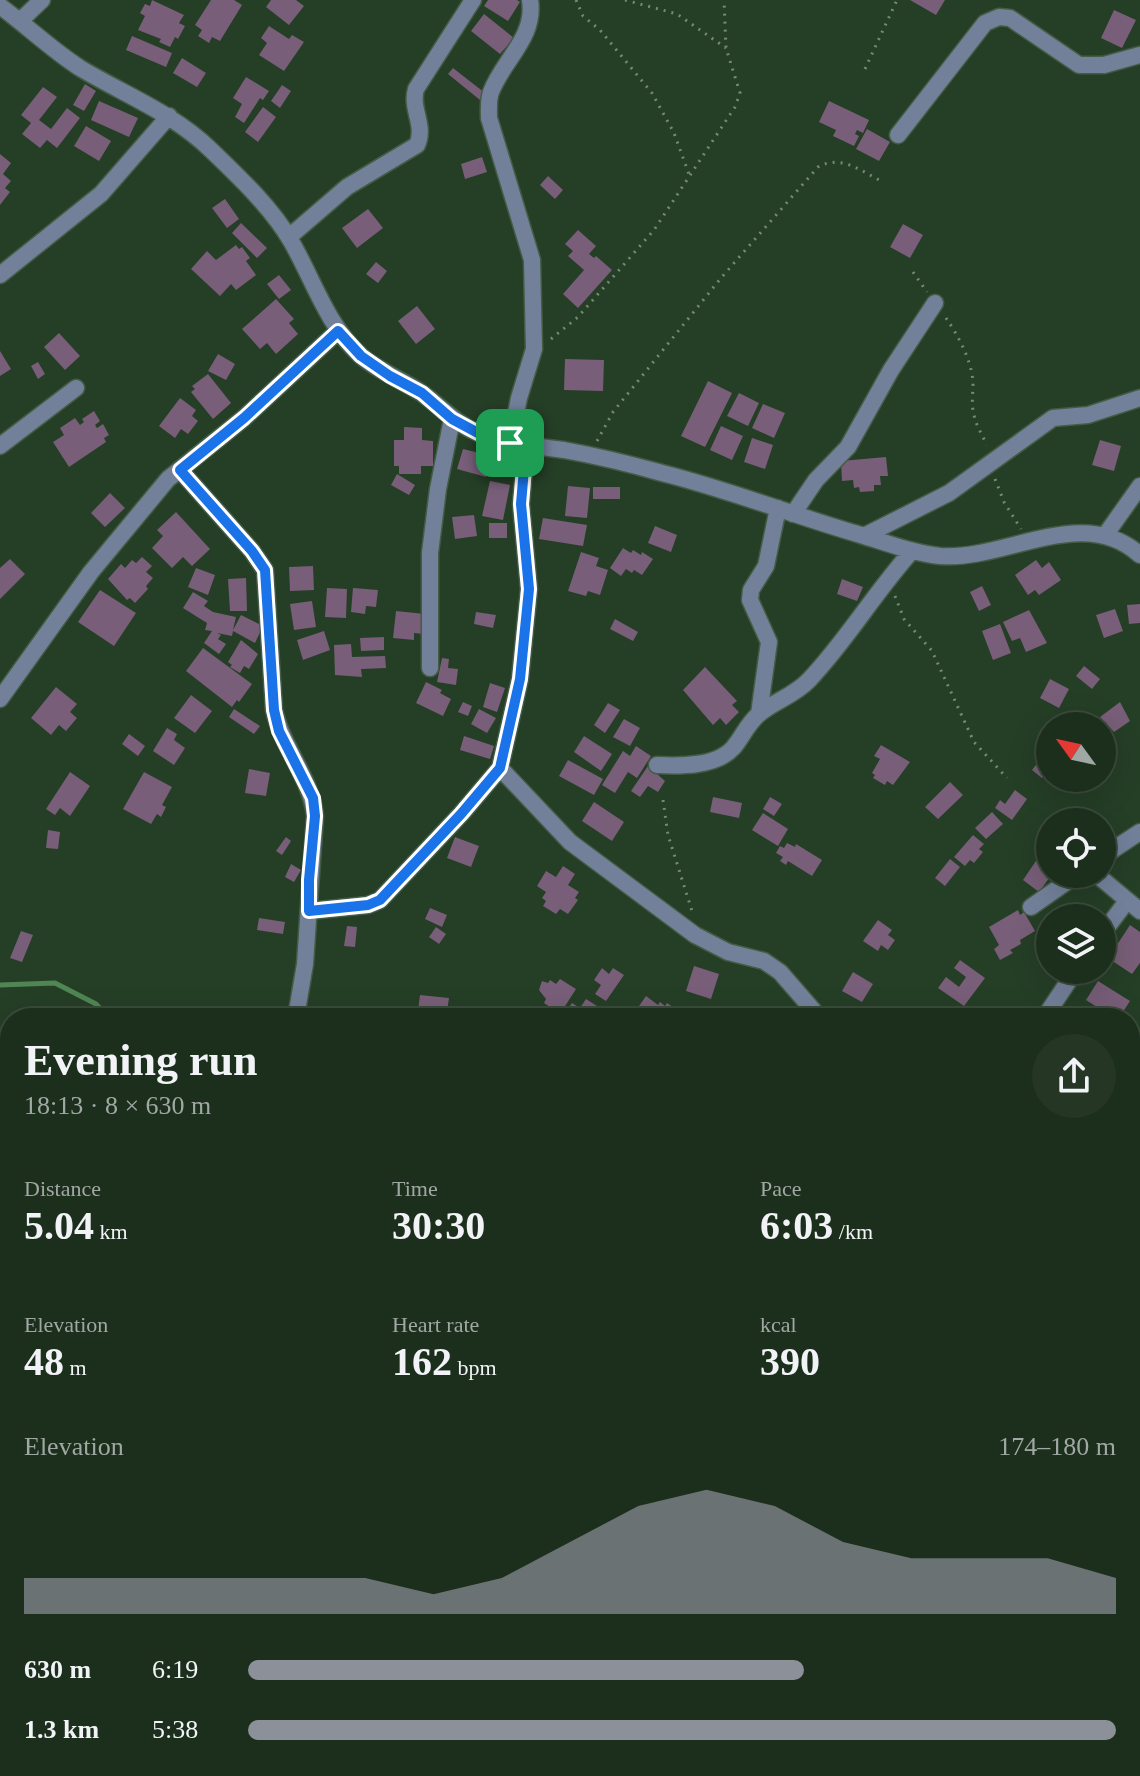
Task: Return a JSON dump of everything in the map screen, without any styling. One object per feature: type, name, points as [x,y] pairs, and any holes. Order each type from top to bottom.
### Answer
[{"type":"street","points":[[20,21],[42,0]]},
{"type":"street","points":[[289,237],[347,187],[417,145],[421,128],[413,99],[416,89],[473,0]]},
{"type":"street","points":[[309,911],[368,905],[380,900],[500,768],[520,679],[529,589],[518,444],[519,398],[534,349],[532,260],[489,118],[489,96],[519,46],[531,7],[542,0]]},
{"type":"street","points":[[0,6],[78,66],[169,116],[208,147],[289,237],[338,331],[361,356],[422,393],[452,419],[478,433],[518,444],[589,455],[706,485],[912,551],[964,556],[993,552],[1067,533],[1106,534],[1140,555]]},
{"type":"street","points":[[898,135],[985,23],[999,17],[1010,18],[1079,65],[1104,65],[1140,55]]},
{"type":"street","points":[[0,275],[101,194],[169,116]]},
{"type":"street","points":[[759,714],[769,642],[750,600],[751,590],[766,566],[785,511],[848,447],[912,335],[935,303]]},
{"type":"street","points":[[0,699],[91,572],[168,479],[244,418],[338,331]]},
{"type":"street","points":[[0,446],[21,433],[76,388]]},
{"type":"street","points":[[864,536],[949,493],[1053,418],[1088,415],[1140,398]]},
{"type":"street","points":[[430,668],[430,553],[438,489],[452,419]]},
{"type":"street","points":[[180,470],[252,551],[265,570],[274,710],[279,731],[313,798],[314,807],[309,911],[297,1008]]},
{"type":"street","points":[[1106,534],[1140,486]]},
{"type":"street","points":[[657,765],[681,766],[708,761],[733,748],[759,714],[794,694],[810,679],[912,551]]},
{"type":"street","points":[[500,768],[570,842],[695,935],[728,952],[764,961],[790,982],[811,1008]]},
{"type":"street","points":[[1116,848],[1140,832]]},
{"type":"street","points":[[1031,907],[1058,888]]},
{"type":"street","points":[[1113,888],[1134,906],[1116,922]]},
{"type":"street","points":[[1051,1008],[1067,984]]},
{"type":"path","points":[[576,0],[583,16],[600,30],[652,93],[674,133],[690,177]]},
{"type":"path","points":[[625,0],[677,14],[726,48]]},
{"type":"path","points":[[534,349],[578,317],[646,240],[735,107],[740,93],[726,48],[724,0]]},
{"type":"path","points":[[865,69],[897,0]]},
{"type":"path","points":[[589,455],[613,412],[721,278],[818,167],[828,161],[843,162],[883,182]]},
{"type":"path","points":[[913,272],[955,330],[973,381],[971,398],[974,417],[993,460],[996,486],[1029,541]]},
{"type":"path","points":[[888,578],[904,619],[932,651],[974,742],[1007,778]]},
{"type":"path","points":[[663,800],[668,835],[685,884],[695,935]]},
{"type":"building","points":[[152,0],[184,15],[179,23],[185,26],[170,47],[159,42],[161,39],[138,30],[145,16],[140,13],[145,4],[150,6]]},
{"type":"building","points":[[211,0],[234,0],[242,5],[220,41],[212,37],[209,43],[198,36],[202,30],[195,25]]},
{"type":"building","points":[[271,0],[296,0],[304,6],[289,25],[266,7]]},
{"type":"building","points":[[488,0],[520,2],[508,21],[484,6]]},
{"type":"building","points":[[910,0],[945,0],[936,15]]},
{"type":"building","points":[[1114,10],[1136,20],[1122,48],[1101,38]]},
{"type":"building","points":[[484,14],[514,38],[500,54],[471,31]]},
{"type":"building","points":[[269,26],[289,39],[292,35],[304,42],[284,71],[259,55],[267,43],[261,38]]},
{"type":"building","points":[[132,36],[172,53],[166,67],[126,50]]},
{"type":"building","points":[[182,58],[206,73],[197,87],[173,73]]},
{"type":"building","points":[[453,68],[485,93],[480,100],[448,74]]},
{"type":"building","points":[[246,77],[269,91],[263,100],[260,98],[244,123],[235,117],[242,104],[233,98]]},
{"type":"building","points":[[85,84],[96,91],[84,111],[73,105]]},
{"type":"building","points":[[282,85],[291,91],[280,108],[271,101]]},
{"type":"building","points":[[43,87],[57,97],[39,120],[51,129],[67,108],[80,118],[57,148],[47,140],[40,148],[22,134],[31,123],[21,115]]},
{"type":"building","points":[[99,101],[138,118],[129,137],[91,120]]},
{"type":"building","points":[[829,101],[869,120],[863,133],[857,130],[855,134],[859,136],[854,146],[833,136],[836,130],[819,122]]},
{"type":"building","points":[[263,107],[276,117],[258,142],[245,132]]},
{"type":"building","points":[[86,126],[111,141],[99,161],[74,146]]},
{"type":"building","points":[[867,129],[890,142],[879,161],[856,149]]},
{"type":"building","points":[[0,154],[11,163],[3,174],[11,181],[5,188],[10,192],[0,205]]},
{"type":"building","points":[[482,157],[487,172],[465,179],[461,164]]},
{"type":"building","points":[[548,176],[563,190],[555,199],[540,185]]},
{"type":"building","points":[[225,199],[239,219],[227,228],[212,208]]},
{"type":"building","points":[[368,209],[383,228],[357,248],[342,228]]},
{"type":"building","points":[[241,223],[267,248],[257,258],[232,233]]},
{"type":"building","points":[[903,224],[923,235],[910,258],[890,247]]},
{"type":"building","points":[[578,230],[596,246],[589,254],[612,270],[578,308],[563,294],[584,270],[568,256],[573,251],[565,244]]},
{"type":"building","points":[[236,245],[239,249],[242,247],[250,258],[246,261],[256,275],[236,290],[231,284],[220,296],[191,269],[207,251],[216,260]]},
{"type":"building","points":[[376,262],[387,271],[378,283],[366,274]]},
{"type":"building","points":[[279,275],[291,290],[279,299],[267,284]]},
{"type":"building","points":[[276,299],[294,319],[289,323],[298,334],[276,354],[267,343],[260,349],[242,329]]},
{"type":"building","points":[[417,306],[435,329],[416,344],[398,321]]},
{"type":"building","points":[[59,333],[80,356],[65,370],[44,347]]},
{"type":"building","points":[[0,351],[11,369],[0,376]]},
{"type":"building","points":[[218,354],[235,364],[226,380],[208,371]]},
{"type":"building","points":[[565,359],[604,360],[603,391],[564,390]]},
{"type":"building","points":[[38,362],[45,374],[38,379],[31,366]]},
{"type":"building","points":[[208,374],[231,403],[213,419],[191,392],[195,389],[192,386]]},
{"type":"building","points":[[708,381],[732,393],[705,447],[681,436]]},
{"type":"building","points":[[739,393],[759,403],[748,426],[727,416]]},
{"type":"building","points":[[180,398],[196,410],[192,416],[198,421],[188,434],[181,429],[175,438],[159,426]]},
{"type":"building","points":[[763,404],[785,413],[774,438],[752,428]]},
{"type":"building","points":[[94,411],[100,421],[95,425],[97,428],[103,424],[109,435],[104,438],[106,442],[69,467],[53,442],[64,435],[60,428],[75,418],[80,425],[84,422],[82,419]]},
{"type":"building","points":[[721,426],[743,436],[732,460],[710,450]]},
{"type":"building","points":[[404,427],[422,428],[422,440],[433,441],[433,466],[421,466],[421,474],[399,474],[399,466],[394,466],[394,440],[404,440]]},
{"type":"building","points":[[752,438],[773,445],[765,469],[744,462]]},
{"type":"building","points":[[1100,440],[1121,446],[1114,471],[1092,465]]},
{"type":"building","points":[[463,449],[492,456],[486,477],[457,469]]},
{"type":"building","points":[[886,457],[888,476],[880,476],[881,485],[874,485],[874,491],[860,492],[859,487],[854,488],[853,480],[842,481],[841,461]]},
{"type":"building","points":[[397,474],[415,485],[409,495],[391,485]]},
{"type":"building","points":[[490,481],[510,485],[503,520],[482,516]]},
{"type":"building","points":[[568,486],[590,488],[587,518],[565,516]]},
{"type":"building","points":[[593,487],[620,487],[620,499],[593,499]]},
{"type":"building","points":[[110,493],[125,508],[105,527],[91,513]]},
{"type":"building","points":[[176,512],[210,549],[192,566],[183,557],[172,568],[152,548],[163,536],[157,530]]},
{"type":"building","points":[[474,515],[477,536],[455,539],[452,517]]},
{"type":"building","points":[[543,518],[587,525],[583,546],[539,539]]},
{"type":"building","points":[[489,523],[507,523],[507,538],[489,538]]},
{"type":"building","points":[[655,526],[677,535],[671,552],[648,543]]},
{"type":"building","points":[[623,548],[631,553],[633,550],[641,555],[642,552],[653,559],[642,575],[626,569],[621,576],[610,568]]},
{"type":"building","points":[[581,552],[599,558],[596,566],[608,570],[600,595],[588,591],[586,596],[568,591]]},
{"type":"building","points":[[142,557],[152,566],[146,572],[153,578],[135,603],[130,598],[127,600],[108,579],[121,564],[125,568],[132,560],[136,563]]},
{"type":"building","points":[[10,559],[25,574],[0,599],[0,568]]},
{"type":"building","points":[[1036,560],[1042,568],[1049,562],[1061,580],[1039,595],[1035,590],[1028,595],[1015,575]]},
{"type":"building","points":[[313,566],[314,590],[290,591],[289,567]]},
{"type":"building","points":[[196,568],[215,575],[208,595],[188,587]]},
{"type":"building","points":[[246,578],[247,611],[230,611],[228,579]]},
{"type":"building","points":[[842,579],[863,587],[857,601],[837,594]]},
{"type":"building","points":[[982,586],[991,605],[979,611],[970,592]]},
{"type":"building","points":[[327,588],[347,589],[346,618],[325,617]]},
{"type":"building","points":[[353,588],[378,590],[376,607],[366,606],[365,614],[351,612]]},
{"type":"building","points":[[100,590],[136,613],[114,646],[78,622]]},
{"type":"building","points":[[193,592],[208,601],[204,606],[213,612],[236,617],[233,630],[241,615],[263,626],[255,643],[233,631],[232,636],[217,633],[221,635],[218,639],[226,644],[219,654],[204,643],[212,631],[205,630],[207,623],[183,608]]},
{"type":"building","points":[[312,601],[316,627],[294,630],[290,604]]},
{"type":"building","points":[[1140,604],[1140,623],[1129,624],[1127,605]]},
{"type":"building","points":[[1115,609],[1123,631],[1104,638],[1096,615]]},
{"type":"building","points":[[1029,610],[1047,643],[1026,652],[1020,638],[1012,641],[1003,622]]},
{"type":"building","points":[[396,611],[425,614],[424,634],[414,633],[414,640],[393,638]]},
{"type":"building","points":[[476,612],[496,615],[493,628],[474,624]]},
{"type":"building","points":[[615,619],[638,632],[633,641],[610,629]]},
{"type":"building","points":[[1000,624],[1011,653],[993,660],[982,631]]},
{"type":"building","points":[[324,631],[330,650],[303,660],[297,640]]},
{"type":"building","points":[[384,637],[384,650],[361,651],[360,638]]},
{"type":"building","points":[[241,640],[258,654],[249,669],[244,666],[240,673],[228,662]]},
{"type":"building","points":[[351,644],[352,657],[385,656],[386,668],[361,669],[362,677],[335,675],[334,645]]},
{"type":"building","points":[[203,648],[252,684],[232,707],[186,671]]},
{"type":"building","points":[[442,658],[449,659],[448,668],[458,669],[456,685],[437,682]]},
{"type":"building","points":[[1084,666],[1100,679],[1092,689],[1076,676]]},
{"type":"building","points":[[705,667],[737,701],[732,705],[739,712],[726,725],[720,718],[713,725],[683,690]]},
{"type":"building","points":[[1050,679],[1069,689],[1059,708],[1040,698]]},
{"type":"building","points":[[426,682],[451,699],[443,716],[416,703]]},
{"type":"building","points":[[490,683],[505,688],[497,712],[483,707]]},
{"type":"building","points":[[56,687],[77,704],[70,712],[77,718],[66,731],[59,725],[51,735],[31,718]]},
{"type":"building","points":[[191,695],[212,711],[195,733],[174,718]]},
{"type":"building","points":[[463,702],[472,706],[468,716],[458,712]]},
{"type":"building","points":[[1120,702],[1130,721],[1116,731],[1116,712],[1107,712]]},
{"type":"building","points":[[608,703],[620,710],[605,733],[594,725]]},
{"type":"building","points":[[234,709],[260,726],[254,734],[229,717]]},
{"type":"building","points":[[479,709],[496,718],[487,733],[471,724]]},
{"type":"building","points":[[624,719],[640,728],[630,746],[613,737]]},
{"type":"building","points":[[167,728],[177,734],[174,740],[185,748],[174,765],[153,751]]},
{"type":"building","points":[[129,734],[145,746],[138,756],[122,744]]},
{"type":"building","points":[[464,736],[494,746],[490,759],[460,750]]},
{"type":"building","points":[[584,736],[612,754],[601,771],[574,752]]},
{"type":"building","points":[[881,745],[910,762],[893,785],[887,781],[885,785],[873,778],[875,775],[872,773],[880,759],[874,756]]},
{"type":"building","points":[[636,746],[651,756],[637,778],[628,772],[615,793],[602,785],[623,751],[630,756]]},
{"type":"building","points":[[568,760],[603,779],[594,795],[559,776]]},
{"type":"building","points":[[648,766],[665,781],[658,792],[648,786],[640,797],[631,791]]},
{"type":"building","points":[[249,769],[270,773],[266,796],[245,793]]},
{"type":"building","points":[[70,772],[90,786],[70,816],[60,808],[55,815],[46,809]]},
{"type":"building","points":[[144,772],[172,787],[162,805],[166,807],[161,817],[157,814],[151,824],[123,809]]},
{"type":"building","points":[[950,782],[963,795],[938,819],[925,807]]},
{"type":"building","points":[[1015,790],[1027,799],[1012,820],[995,808],[1000,800],[1005,804]]},
{"type":"building","points":[[713,797],[742,803],[739,818],[710,812]]},
{"type":"building","points":[[770,797],[782,804],[774,816],[763,809]]},
{"type":"building","points":[[594,802],[624,822],[612,841],[582,821]]},
{"type":"building","points":[[992,812],[1003,824],[986,839],[975,828]]},
{"type":"building","points":[[763,813],[788,829],[778,846],[752,830]]},
{"type":"building","points":[[48,830],[60,832],[58,849],[46,848]]},
{"type":"building","points":[[973,835],[984,844],[979,849],[983,852],[974,863],[970,860],[965,866],[954,857]]},
{"type":"building","points":[[286,837],[291,841],[282,855],[276,851]]},
{"type":"building","points":[[455,837],[479,846],[471,867],[447,858]]},
{"type":"building","points":[[787,843],[795,847],[796,844],[822,860],[812,876],[788,861],[786,865],[780,861],[783,857],[776,853],[780,846],[784,848]]},
{"type":"building","points":[[950,859],[960,867],[945,886],[935,878]]},
{"type":"building","points":[[1036,861],[1036,888],[1042,888],[1039,892],[1023,880]]},
{"type":"building","points":[[291,864],[301,870],[294,882],[285,877]]},
{"type":"building","points":[[563,866],[575,874],[568,885],[579,892],[575,898],[578,900],[568,914],[560,909],[556,914],[543,906],[546,901],[542,898],[546,892],[537,886],[546,871],[556,877]]},
{"type":"building","points":[[430,908],[447,915],[442,927],[425,919]]},
{"type":"building","points":[[1018,910],[1020,915],[1024,912],[1035,931],[1010,950],[1013,953],[1000,960],[994,949],[999,945],[989,927]]},
{"type":"building","points":[[259,918],[285,922],[283,934],[257,930]]},
{"type":"building","points":[[878,920],[892,930],[888,935],[895,940],[888,950],[881,945],[878,951],[863,941]]},
{"type":"building","points":[[1130,925],[1140,932],[1140,963],[1132,974],[1116,963],[1116,946]]},
{"type":"building","points":[[347,926],[357,927],[355,947],[344,946]]},
{"type":"building","points":[[436,927],[446,934],[439,944],[429,937]]},
{"type":"building","points":[[21,931],[33,935],[22,962],[10,958]]},
{"type":"building","points":[[960,960],[985,978],[964,1006],[938,988],[946,977],[959,987],[966,977],[954,968]]},
{"type":"building","points":[[694,966],[719,974],[711,999],[686,991]]},
{"type":"building","points":[[602,968],[609,974],[613,968],[624,975],[606,1001],[595,994],[601,985],[594,980]]},
{"type":"building","points":[[853,972],[873,984],[862,1002],[842,991]]},
{"type":"building","points":[[560,979],[576,989],[564,1008],[551,1008],[544,1003],[546,999],[539,990],[542,981],[548,983],[550,980],[556,984]]},
{"type":"building","points":[[1096,984],[1103,984],[1130,1001],[1125,1008],[1098,1008],[1086,1000]]},
{"type":"building","points":[[420,995],[449,998],[448,1008],[418,1008]]},
{"type":"building","points":[[646,996],[658,1005],[660,1002],[665,1006],[667,1003],[674,1008],[638,1008]]},
{"type":"building","points":[[586,999],[597,1006],[596,1008],[580,1008]]},
{"type":"waterway","points":[[0,985],[55,983],[100,1008]]},
{"type":"route","points":[[338,331],[361,356],[422,393],[452,419],[478,433],[510,443],[526,445],[521,504],[529,589],[520,679],[500,768],[380,900],[368,905],[309,911],[315,816],[313,798],[279,731],[274,710],[265,570],[252,551],[180,470],[244,418],[338,331]]}]
